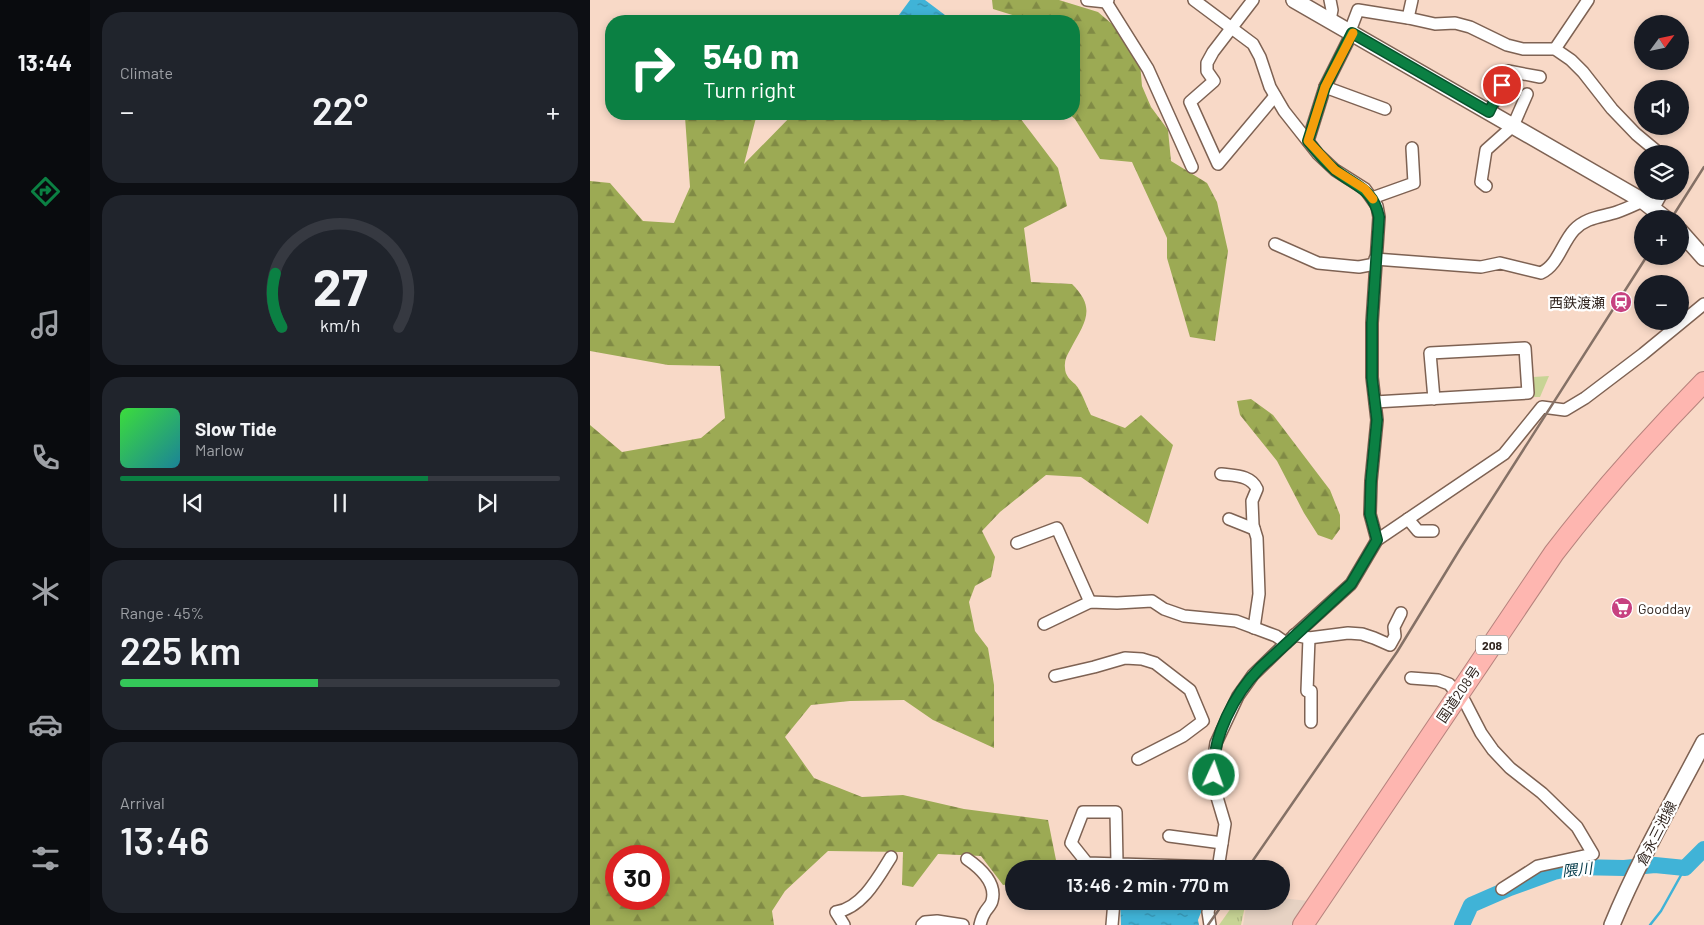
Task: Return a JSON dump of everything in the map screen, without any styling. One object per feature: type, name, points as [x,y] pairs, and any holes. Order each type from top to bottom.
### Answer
[{"type":"highway","name":"国道208号","points":[[1303,925],[1554,553],[1620,471],[1704,382]]},
{"type":"street","points":[[1087,0],[1107,1],[1148,69],[1192,167]]},
{"type":"street","points":[[1194,0],[1233,27],[1253,44],[1260,57],[1270,87],[1284,111],[1335,170],[1365,189],[1377,206],[1379,217],[1372,323],[1372,378],[1377,420],[1370,514],[1377,540]]},
{"type":"street","points":[[1253,0],[1213,52],[1207,63],[1207,71],[1214,81],[1190,102],[1218,164],[1275,96]]},
{"type":"street","points":[[1294,0],[1654,210]]},
{"type":"street","points":[[1330,0],[1332,10],[1330,20]]},
{"type":"street","points":[[1408,18],[1412,0]]},
{"type":"street","points":[[1555,50],[1588,0]]},
{"type":"street","points":[[1308,141],[1325,87],[1351,32],[1358,10],[1435,24],[1455,23],[1470,27],[1507,45],[1524,49],[1555,50],[1571,60],[1583,72],[1612,109],[1649,145]]},
{"type":"street","points":[[1489,112],[1508,71],[1540,77]]},
{"type":"street","points":[[1325,87],[1385,109]]},
{"type":"street","points":[[1486,186],[1481,182],[1486,150],[1513,126],[1527,94]]},
{"type":"street","points":[[1372,198],[1414,183],[1412,148]]},
{"type":"street","points":[[1274,244],[1318,263],[1359,267],[1375,262],[1481,266],[1500,263],[1541,274],[1548,270],[1574,231],[1581,224],[1595,216],[1648,205],[1654,200]]},
{"type":"street","points":[[1689,241],[1704,258]]},
{"type":"street","points":[[1219,860],[1225,824],[1214,787],[1213,763],[1216,743],[1238,696],[1253,675],[1351,584],[1377,540],[1504,454],[1542,407],[1565,410],[1584,398],[1643,354],[1704,304]]},
{"type":"street","points":[[1375,402],[1434,399],[1528,393],[1525,348],[1430,353],[1434,399]]},
{"type":"street","points":[[1221,474],[1247,478],[1254,483],[1257,489],[1252,501],[1254,529],[1257,538],[1259,594],[1254,628]]},
{"type":"street","points":[[1229,519],[1254,529]]},
{"type":"street","points":[[1408,519],[1418,531],[1433,531]]},
{"type":"street","points":[[1017,543],[1057,528],[1090,602]]},
{"type":"street","points":[[1044,624],[1090,602],[1152,601],[1164,609],[1184,616],[1236,621],[1276,636],[1290,639],[1348,633],[1362,634],[1390,645],[1395,636],[1394,628],[1401,613]]},
{"type":"street","points":[[1309,638],[1307,691],[1311,691],[1310,722]]},
{"type":"street","points":[[1054,676],[1094,668],[1125,658],[1142,659],[1155,663],[1190,690],[1203,721]]},
{"type":"street","points":[[1410,678],[1438,680],[1449,684],[1465,702],[1481,733],[1493,750],[1510,768],[1542,793],[1576,827],[1593,854],[1538,866],[1502,888]]},
{"type":"street","points":[[1138,759],[1183,736],[1203,721],[1226,721]]},
{"type":"street","name":"倉永三池線","points":[[1612,925],[1652,840],[1704,742]]},
{"type":"street","points":[[1083,812],[1116,812],[1116,866],[1087,863],[1071,843],[1083,812]]},
{"type":"street","points":[[1169,836],[1222,843]]},
{"type":"street","points":[[844,925],[834,909],[845,911],[861,899],[892,857]]},
{"type":"street","points":[[967,860],[986,875],[991,883],[993,899],[990,906],[984,912],[980,925]]},
{"type":"street","points":[[1112,925],[1113,910]]},
{"type":"street","points":[[1209,910],[1210,925]]},
{"type":"street","points":[[922,925],[925,922],[937,921],[963,925]]},
{"type":"shaded area","points":[[1290,899],[1309,901],[1292,925],[1243,925],[1246,910],[1290,910]]},
{"type":"green space","points":[[992,0],[1059,0],[1098,12],[1119,30],[1140,63],[1142,86],[1151,107],[1168,130],[1171,161],[1207,183],[1217,202],[1228,251],[1215,341],[1190,337],[1167,258],[1167,238],[1132,162],[1100,159],[1076,120],[1080,120],[1080,15],[1012,15],[993,9]]},
{"type":"green space","points":[[685,120],[755,120],[744,164],[787,120],[1022,120],[1058,168],[1067,206],[1024,228],[1031,282],[1072,284],[1084,301],[1086,316],[1065,361],[1065,371],[1080,391],[1091,415],[1125,428],[1141,415],[1173,445],[1148,524],[1081,477],[1046,475],[1000,512],[982,531],[995,557],[991,577],[975,586],[969,602],[975,631],[988,648],[994,685],[994,748],[933,720],[904,700],[850,701],[811,705],[785,737],[814,778],[862,797],[903,795],[964,809],[1048,820],[1056,860],[1005,860],[1005,885],[1003,885],[981,856],[938,854],[913,887],[902,885],[903,852],[828,851],[785,891],[772,911],[774,925],[590,925],[590,425],[622,452],[701,438],[725,418],[720,366],[668,365],[590,351],[590,181],[610,183],[643,221],[674,223],[690,187]]},
{"type":"green space","points":[[1549,376],[1540,397],[1534,397],[1533,377]]},
{"type":"green space","points":[[1251,399],[1273,415],[1330,490],[1340,515],[1340,529],[1332,540],[1318,535],[1304,513],[1277,461],[1240,415],[1237,401]]},
{"type":"green space","points":[[1230,910],[1244,910],[1241,925],[1219,925]]},
{"type":"water","points":[[910,0],[925,0],[945,15],[899,15]]},
{"type":"water","points":[[1120,910],[1202,910],[1198,920],[1199,925],[1121,925]]},
{"type":"waterway","name":"隈川","points":[[1462,925],[1471,905],[1554,872],[1575,867],[1624,868],[1655,865],[1685,868],[1704,849]]},
{"type":"waterway","points":[[1650,925],[1661,911],[1685,868]]},
{"type":"railway","points":[[1677,210],[1704,167]]},
{"type":"railway","points":[[1253,860],[1397,652],[1460,549],[1641,265]]},
{"type":"railway","points":[[1208,925],[1219,910]]},
{"type":"slow traffic","points":[[1353,33],[1325,87],[1308,141],[1318,154],[1335,170],[1365,189],[1373,199]]},
{"type":"place","name":"西鉄渡瀬","points":[[1621,302]]},
{"type":"place","name":"Goodday","points":[[1622,608]]},
{"type":"route","points":[[1214,775],[1213,763],[1216,743],[1238,696],[1260,668],[1351,584],[1377,540],[1370,514],[1377,420],[1372,378],[1372,323],[1379,217],[1377,206],[1365,189],[1335,170],[1318,154],[1308,141],[1325,87],[1352,33],[1489,112],[1502,85]]}]
